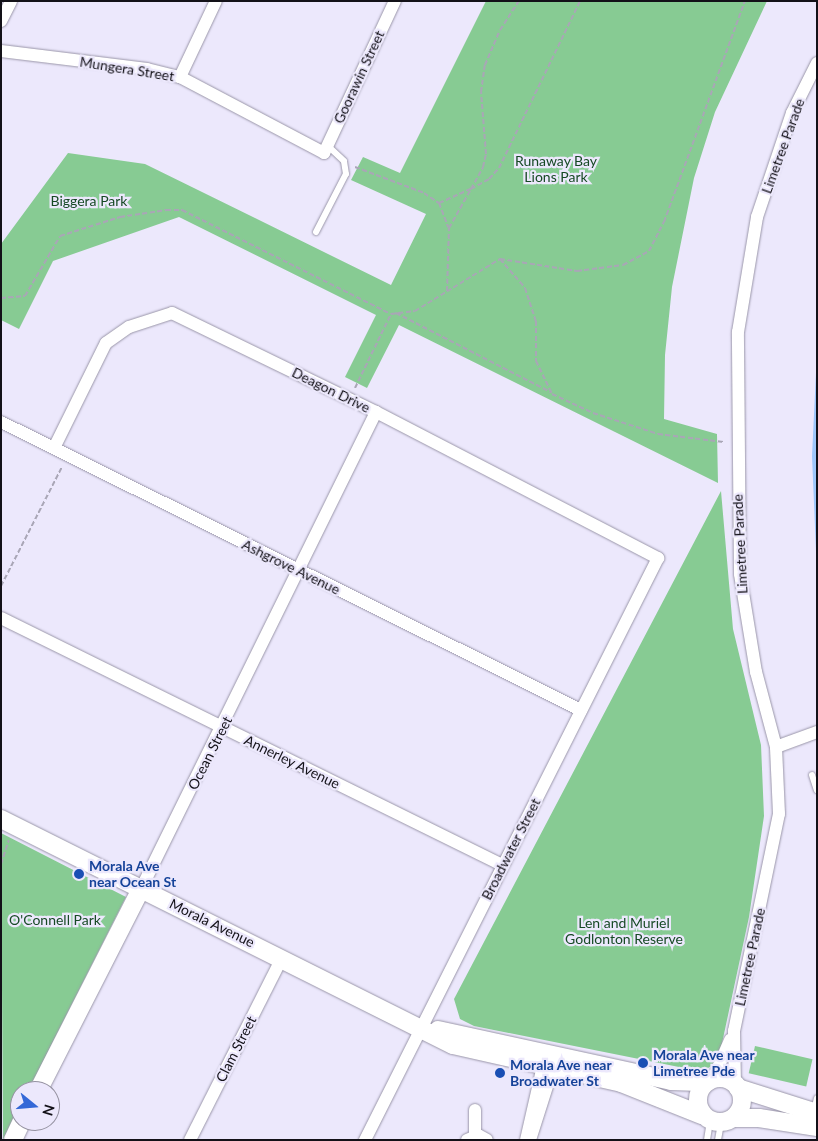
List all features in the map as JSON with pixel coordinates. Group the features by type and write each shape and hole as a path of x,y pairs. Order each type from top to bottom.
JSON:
{"main road":[{"name":"Morala Avenue","path":"1,819 462,1048 671,1081 710,1081"},
{"name":"Ocean Street","path":"43,1081 141,888"},
{"name":"Morala Avenue","path":"549,1061 639,1089 717,1123 816,1112"},
{"path":"725,1079 737,1086 742,1102 717,1123 698,1098 710,1081 725,1079"},
{"name":"Morala Avenue","path":"737,1086 816,1112"}],"street":[{"path":"1,21 11,1"},
{"path":"180,77 216,1"},
{"name":"Goorawin Street","path":"325,149 395,1"},
{"name":"Mungera Street","path":"1,51 147,69 180,77 325,149"},
{"name":"Limetree Parade","path":"710,1081 734,1031 779,814 776,747 756,672 740,574 738,332 757,217 792,113 817,63"},
{"name":"Deagon Drive","path":"54,448 106,343 130,326 172,313 376,412 658,558"},
{"name":"Ocean Street","path":"141,888 222,728 376,412"},
{"name":"Ashgrove Avenue","path":"1,422 581,710"},
{"name":"Broadwater Street","path":"365,1140 658,558"},
{"name":"Annerley Avenue","path":"1,618 502,866"},
{"path":"776,747 817,732"},
{"name":"Clam Street","path":"190,1140 282,958"},
{"name":"Limetree Parade","path":"734,1031 737,1086"},
{"path":"526,1140 549,1061"},
{"path":"530,1140 549,1061"},
{"path":"475,1110 476,1138"}],"lane":[{"path":"316,232 346,174 345,165 325,149"},
{"path":"812,775 817,790"},
{"path":"707,1140 717,1123"}],"path":[{"path":"449,228 471,189 486,154 481,106 484,65 500,30 519,1"},
{"path":"439,202 471,189 489,179 499,168 580,1"},
{"path":"1,298 25,296 60,236 120,217 182,210 391,314 415,311 500,259 577,271 623,265 649,251 664,222 745,1"},
{"path":"345,165 424,193 439,202 449,228 447,292"},
{"path":"500,259 525,288 536,321 536,361 552,394"},
{"path":"396,313 552,394 593,413 658,434 724,442"},
{"path":"350,399 391,314"},
{"path":"1,586 62,467"},
{"path":"1,864 9,840"}],"green space":[{"name":"Runaway Bay Lions Park","path":"486,1 767,1 715,112 694,178 672,287 665,355 664,419 717,434 718,483 399,325 367,388 345,377 376,315 179,217 53,261 19,329 1,320 1,244 68,153 145,164 391,285 426,214 351,180 363,157 400,173"},
{"name":"Len and Muriel Godlonton Reserve","path":"721,491 733,629 761,745 764,816 749,917 721,1048 713,1065 703,1071 474,1026 460,1019 454,999"},
{"name":"O'Connell Park","path":"1,833 126,897 33,1081 10,1081 10,1126 3,1140"},
{"path":"755,1046 812,1059 806,1087 749,1073"}],"water":[{"path":"817,352 817,575 812,456"}],"place":[{"name":"Morala Ave near Ocean St","path":"79,874"},
{"name":"Morala Ave near Limetree Pde","path":"643,1063"},
{"name":"Morala Ave near Broadwater St","path":"500,1073"}],"park label":[{"name":"Biggera Park","path":"89,201"}]}
